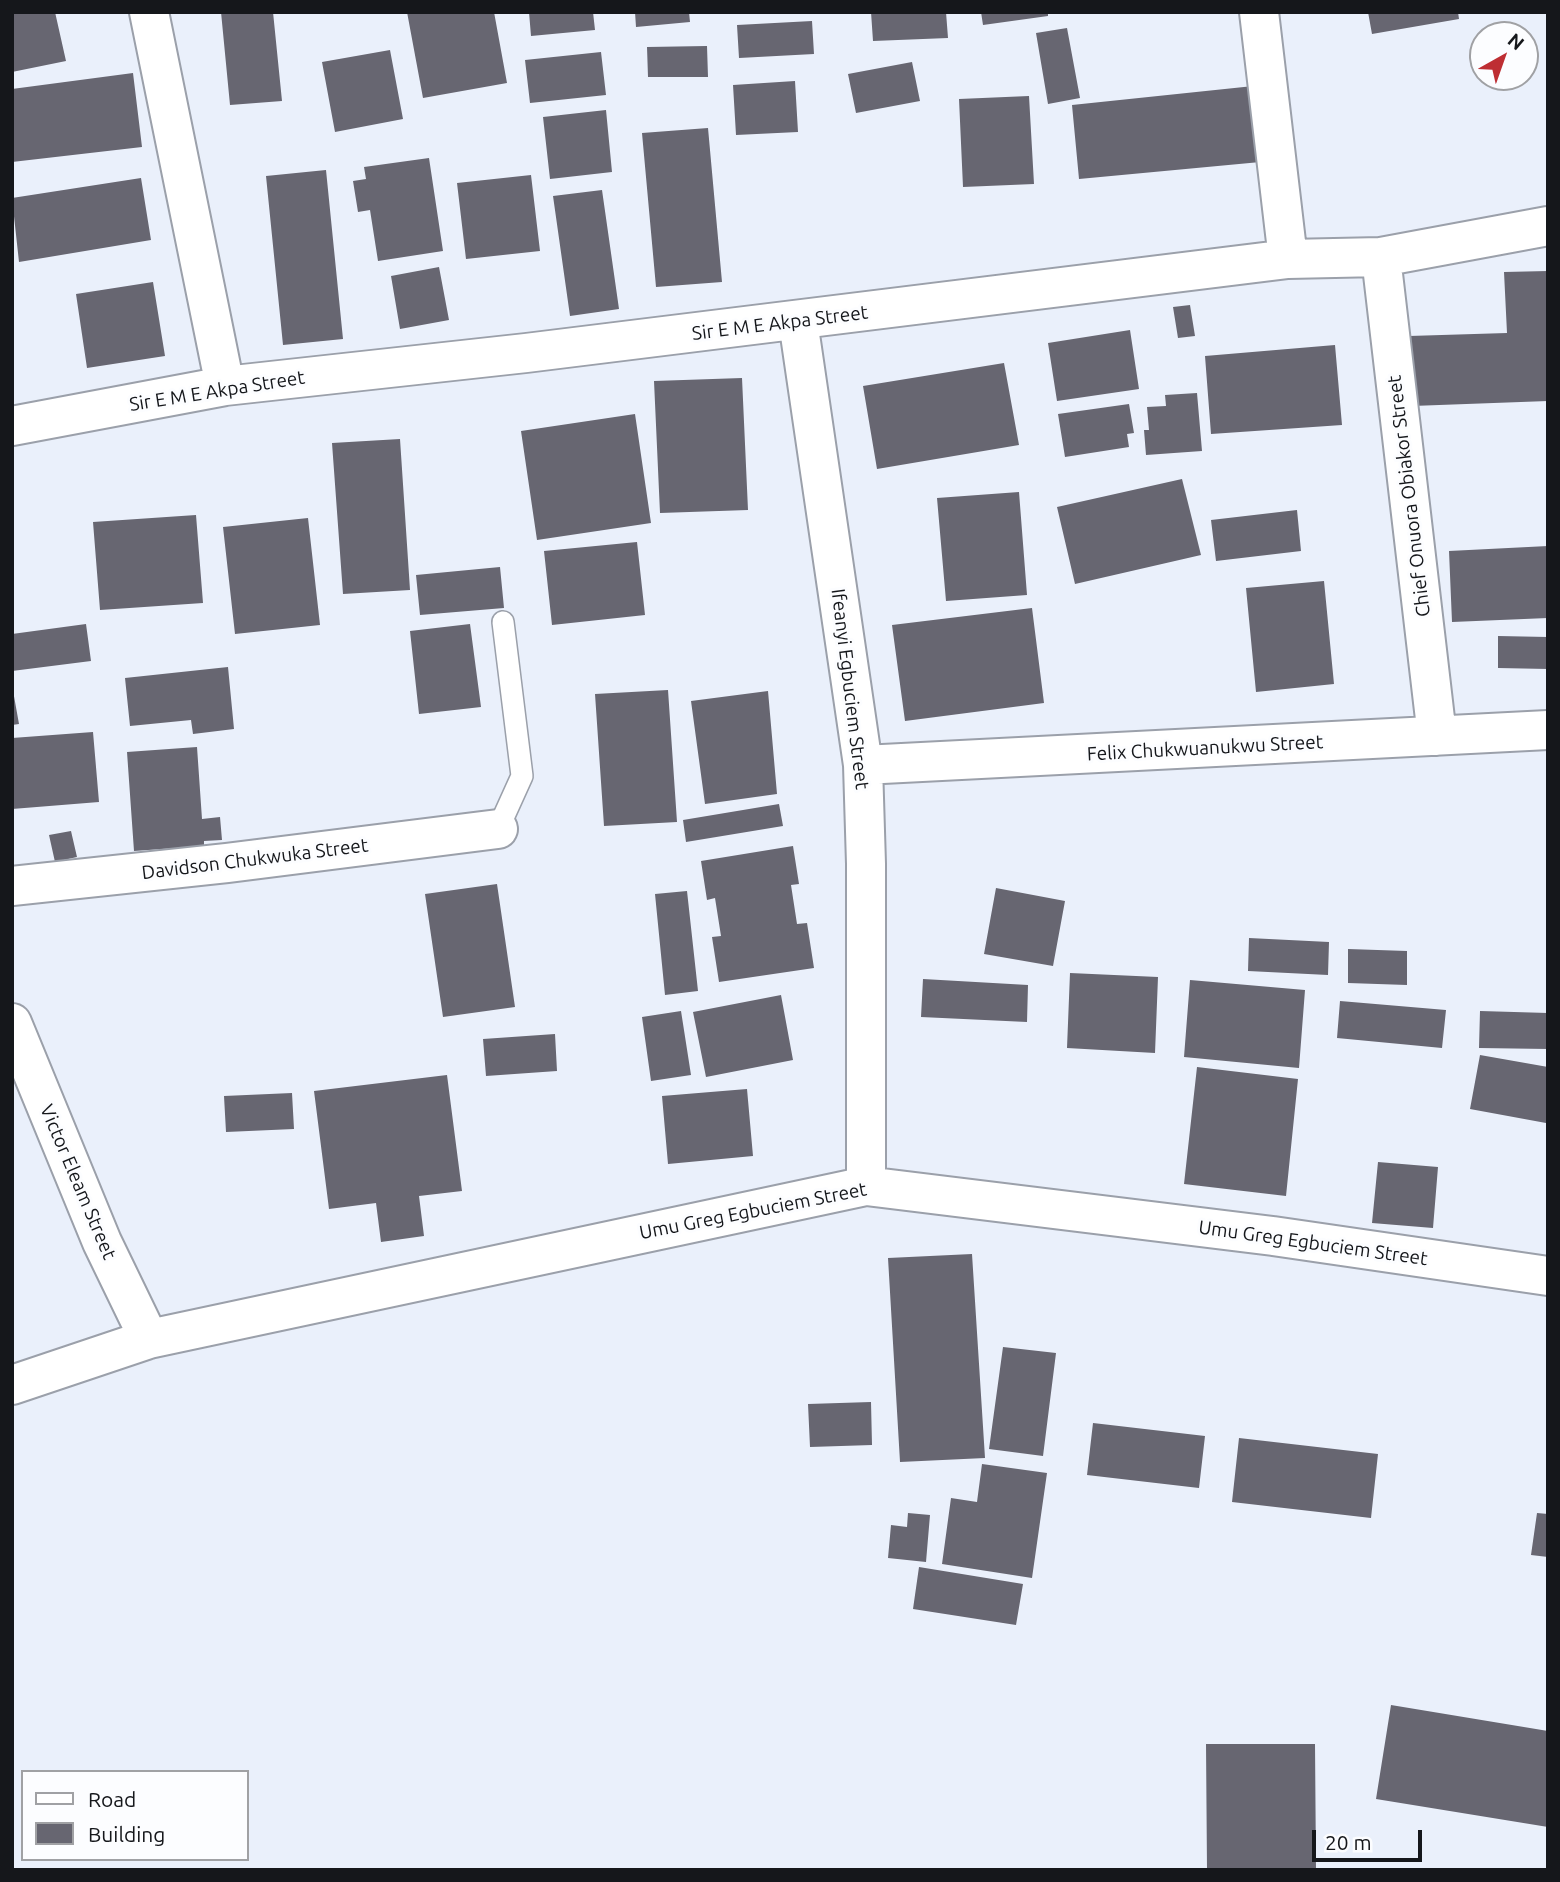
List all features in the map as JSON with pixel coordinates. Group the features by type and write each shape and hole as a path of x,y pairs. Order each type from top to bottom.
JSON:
{"street":[{"path":"149,12 225,386"},
{"path":"1259,12 1287,259"},
{"name":"Sir E M E Akpa Street","path":"12,426 225,386 798,321 1287,259 1381,257 1548,226"},
{"name":"Chief Onuora Obiakor Street","path":"1381,257 1437,736"},
{"name":"Ifeanyi Egbuciem Street","path":"798,321 863,765 866,864 866,1186"},
{"name":"Felix Chukwuanukwu Street","path":"863,765 1548,730"},
{"name":"Davidson Chukwuka Street","path":"12,886 227,863 498,828"},
{"name":"Victor Eleam Street","path":"12,1023 103,1242 149,1339"},
{"name":"Umu Greg Egbuciem Street","path":"12,1385 149,1339 866,1186 1273,1236 1548,1276"}],"lane":[{"path":"498,828 522,776 503,622"}],"building":[{"path":"12,12 55,12 66,61 12,72"},
{"path":"221,12 273,12 282,101 230,105"},
{"path":"407,12 494,12 507,83 423,98"},
{"path":"529,12 593,12 595,30 531,36"},
{"path":"635,12 689,12 690,22 636,27"},
{"path":"871,12 946,12 948,38 873,41"},
{"path":"981,12 1048,12 1048,16 983,25"},
{"path":"1368,12 1458,12 1459,19 1372,34"},
{"path":"812,21 814,54 739,58 737,25"},
{"path":"1067,28 1080,98 1048,104 1036,33"},
{"path":"707,46 708,77 648,77 647,47"},
{"path":"390,50 403,119 335,132 322,62"},
{"path":"601,52 606,95 530,103 525,60"},
{"path":"912,62 920,101 856,113 848,74"},
{"path":"133,73 142,147 12,162 12,89"},
{"path":"795,81 798,132 736,135 733,85"},
{"path":"1263,85 1271,161 1079,179 1072,105"},
{"path":"1029,96 1034,184 963,187 959,99"},
{"path":"606,110 612,172 550,179 543,117"},
{"path":"708,128 722,282 656,287 642,133"},
{"path":"429,158 443,251 378,261 370,210 358,212 353,181 366,179 364,167"},
{"path":"326,170 343,339 283,345 266,176"},
{"path":"531,175 540,251 466,259 457,183"},
{"path":"141,178 151,240 19,262 12,198"},
{"path":"602,190 619,309 570,316 553,196"},
{"path":"439,267 449,320 400,329 391,276"},
{"path":"1548,271 1548,401 1412,406 1409,336 1507,333 1504,272"},
{"path":"153,282 165,356 87,368 76,294"},
{"path":"1190,305 1195,336 1178,338 1173,307"},
{"path":"1130,330 1139,389 1057,401 1048,343"},
{"path":"1335,345 1342,425 1211,434 1205,356"},
{"path":"1004,363 1019,445 877,469 863,386"},
{"path":"742,378 748,510 660,513 654,381"},
{"path":"1197,393 1202,451 1146,455 1144,430 1149,430 1147,407 1166,406 1165,395"},
{"path":"1129,404 1134,433 1127,434 1129,447 1065,457 1058,414"},
{"path":"635,414 651,523 537,540 521,431"},
{"path":"400,439 410,590 343,594 332,443"},
{"path":"1182,479 1201,555 1075,584 1057,507"},
{"path":"1019,492 1027,595 946,601 937,498"},
{"path":"1297,510 1301,551 1216,561 1211,520"},
{"path":"196,515 203,603 100,610 93,522"},
{"path":"308,518 320,625 235,634 223,527"},
{"path":"637,542 645,615 552,625 544,551"},
{"path":"1548,546 1548,618 1452,622 1449,551"},
{"path":"500,567 504,608 420,615 416,575"},
{"path":"1324,581 1334,684 1256,692 1246,588"},
{"path":"1032,608 1044,703 905,721 892,625"},
{"path":"86,624 91,661 12,671 12,634"},
{"path":"470,624 481,707 419,714 410,631"},
{"path":"1498,636 1548,637 1548,669 1498,668"},
{"path":"228,667 234,729 193,734 191,720 130,726 125,678"},
{"path":"12,685 19,724 12,725"},
{"path":"668,690 677,822 604,826 595,694"},
{"path":"768,691 777,794 705,804 691,701"},
{"path":"93,732 99,802 12,809 12,738"},
{"path":"197,747 202,819 220,817 222,840 204,841 204,846 134,851 127,752"},
{"path":"779,804 783,826 686,842 683,820"},
{"path":"71,831 77,857 55,862 49,835"},
{"path":"793,846 799,884 791,885 797,924 807,923 814,968 719,982 712,937 721,936 715,898 707,900 701,861"},
{"path":"497,884 515,1007 443,1017 425,894"},
{"path":"996,888 1065,901 1053,966 984,954"},
{"path":"687,891 698,991 665,995 655,894"},
{"path":"1249,938 1329,942 1328,975 1248,971"},
{"path":"1348,949 1407,951 1407,985 1348,983"},
{"path":"1070,973 1158,977 1155,1053 1067,1048"},
{"path":"923,979 1028,985 1027,1022 921,1017"},
{"path":"1190,980 1305,990 1299,1068 1184,1057"},
{"path":"781,995 793,1060 706,1077 693,1012"},
{"path":"1340,1001 1446,1010 1442,1048 1337,1038"},
{"path":"681,1011 691,1075 651,1081 642,1017"},
{"path":"1480,1011 1548,1013 1548,1049 1479,1048"},
{"path":"555,1034 557,1071 486,1076 483,1039"},
{"path":"1480,1055 1548,1067 1546,1123 1470,1109"},
{"path":"1197,1067 1298,1079 1286,1196 1184,1184"},
{"path":"447,1075 462,1191 419,1196 424,1236 381,1242 376,1203 329,1209 314,1091"},
{"path":"747,1089 753,1156 668,1164 662,1096"},
{"path":"292,1093 294,1129 226,1132 224,1096"},
{"path":"1378,1162 1438,1167 1433,1228 1372,1223"},
{"path":"972,1254 985,1458 900,1462 888,1258"},
{"path":"1003,1347 1056,1353 1043,1456 989,1449"},
{"path":"871,1402 872,1445 810,1447 808,1404"},
{"path":"1093,1423 1205,1436 1199,1488 1087,1475"},
{"path":"1239,1438 1378,1454 1371,1518 1232,1502"},
{"path":"982,1464 1047,1473 1032,1578 942,1564 951,1498 977,1502"},
{"path":"908,1513 930,1515 926,1562 888,1558 891,1525 907,1527"},
{"path":"1537,1513 1548,1514 1548,1557 1531,1555"},
{"path":"919,1567 1023,1584 1016,1625 913,1609"},
{"path":"1391,1705 1548,1731 1548,1827 1376,1799"},
{"path":"1206,1744 1315,1744 1316,1870 1207,1870"}]}
